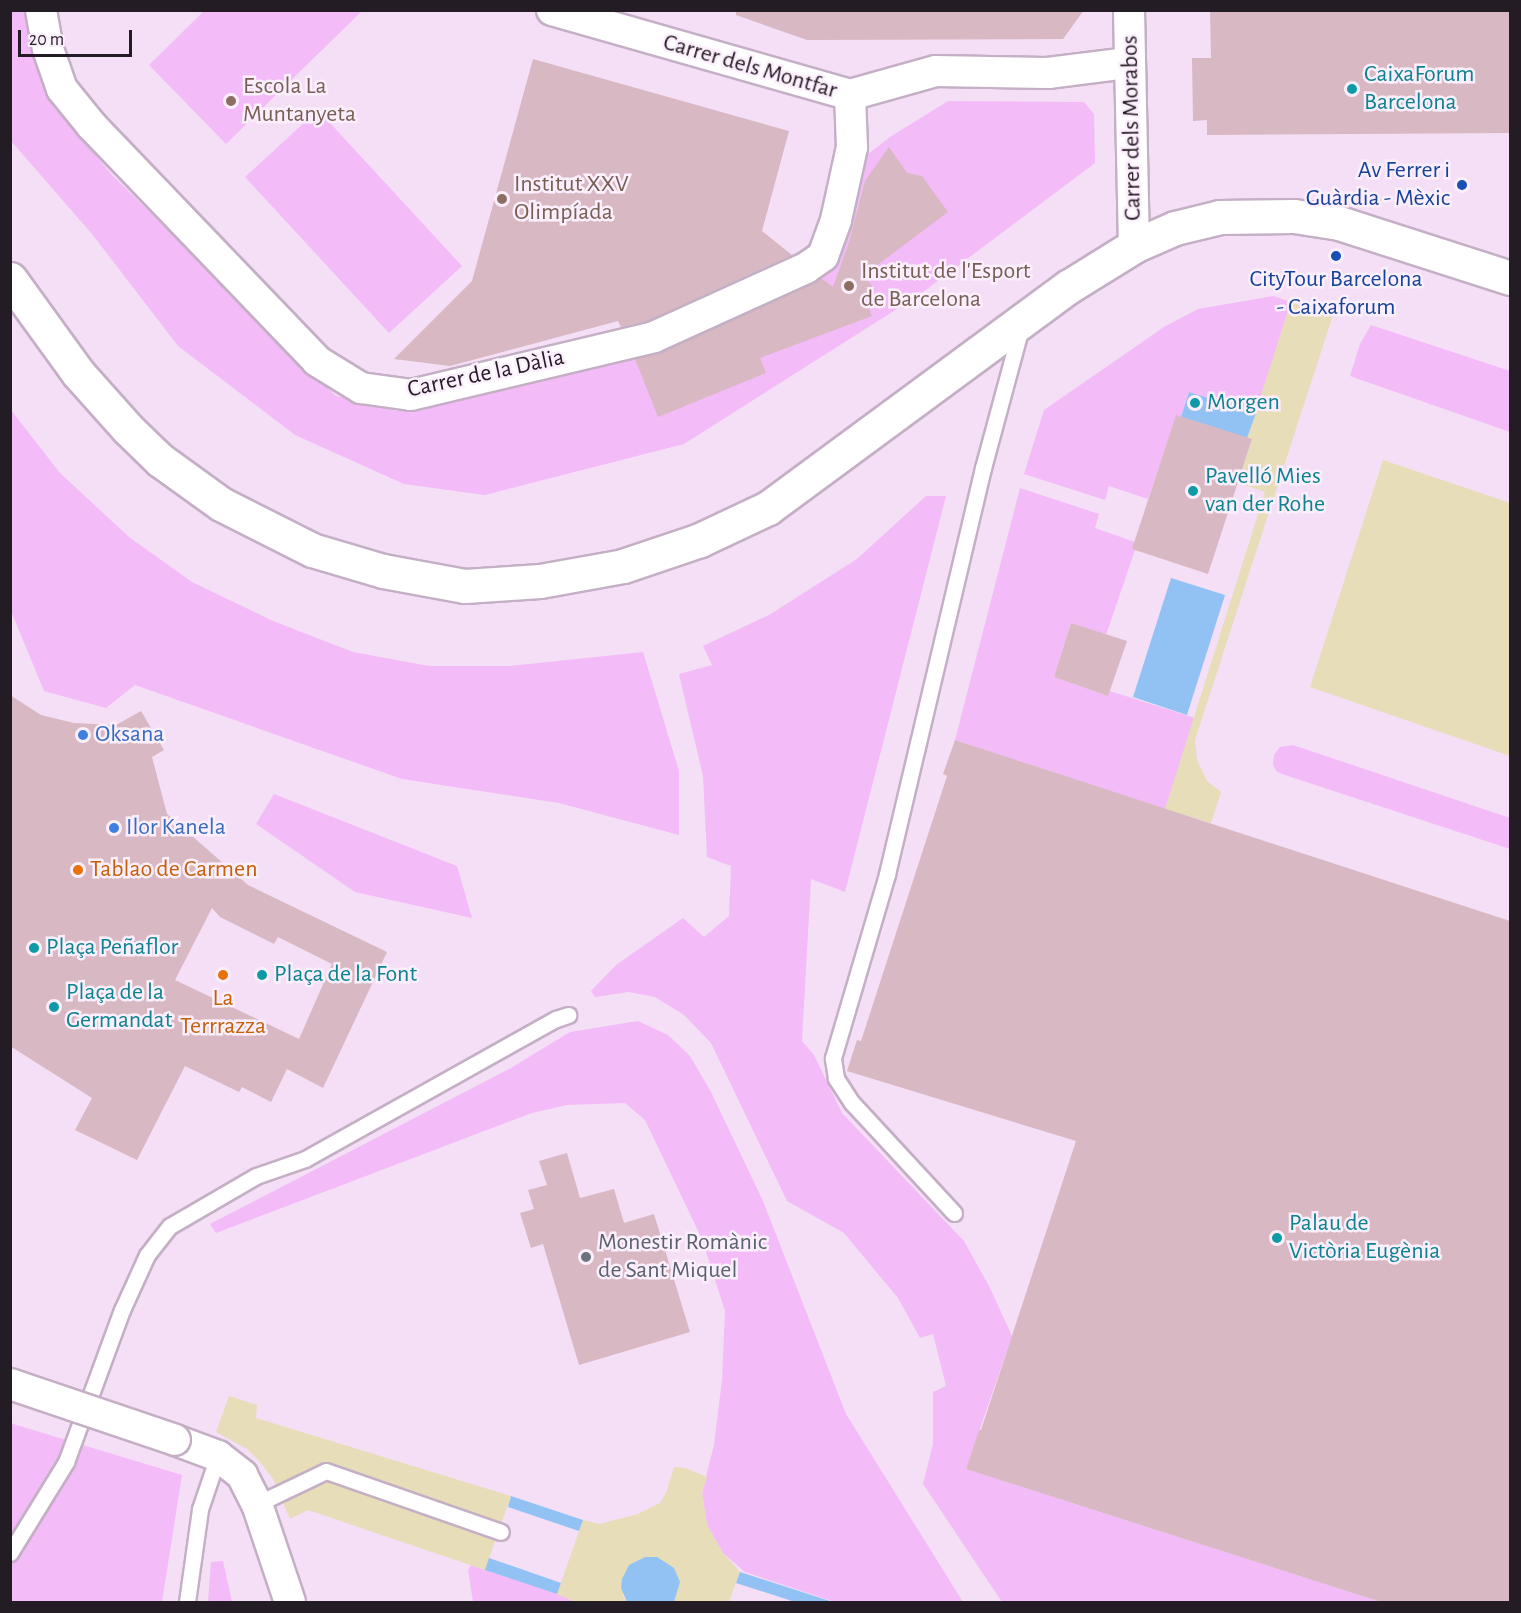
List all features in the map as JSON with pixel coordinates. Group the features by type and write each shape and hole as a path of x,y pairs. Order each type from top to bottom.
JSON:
{"street":[{"name":"Carrer de la Dàlia","path":"41,10 48,49 62,89 92,126 317,361 361,388 411,394 654,337 806,268 823,256 837,220 852,147 850,95"},
{"name":"Carrer dels Montfar","path":"552,10 850,95 936,72 1048,73 1128,63"},
{"name":"Carrer dels Morabos","path":"1129,10 1128,63 1134,246"},
{"path":"10,279 78,373 128,429 160,460 221,504 312,550 383,571 465,585 540,581 623,566 699,540 758,513 891,419 1068,287 1134,246 1175,228 1220,218 1294,216 1339,223 1510,278"},
{"path":"10,1384 218,1456 242,1475 257,1504 290,1602"}],"lane":[{"path":"954,1213 852,1103 836,1078 833,1058 887,874 982,468 1024,319"},
{"path":"10,1553 66,1462 122,1310 147,1255 170,1226 256,1176 305,1159 568,1015"},
{"path":"187,1602 200,1509 218,1456"},
{"path":"257,1504 326,1471 501,1532"}],"shaded area":[{"path":"10,11 28,11 45,94 112,175 336,396 396,411 446,403 607,364 681,340 816,284 834,259 863,158 890,137 948,101 1084,102 1094,114 1095,163 919,295 684,444 485,495 404,484 295,435 178,346 92,234 11,141"},
{"name":"Escola La Muntanyeta","path":"204,11 362,11 226,144 149,65"},
{"path":"318,110 462,266 389,333 245,177"},
{"path":"1273,296 1291,302 1256,413 1189,392 1181,417 1176,416 1148,499 1109,486 1105,500 1024,474 1044,410 1164,327 1198,309"},
{"path":"1371,325 1510,371 1510,432 1350,376 1360,344"},
{"path":"11,410 60,473 129,537 192,582 273,621 353,652 429,666 510,666 643,652 679,771 679,835 559,803 402,779 135,685 106,708 44,691 11,611"},
{"path":"1020,488 1099,514 1095,528 1135,542 1132,549 1135,550 1106,635 1071,623 1054,677 1108,696 1110,691 1195,718 1165,809 955,740"},
{"path":"926,496 946,496 845,892 811,879 802,1041 814,1055 842,1113 964,1241 990,1288 1012,1336 966,1469 1381,1602 1002,1602 923,1484 933,1444 933,1392 946,1386 933,1334 920,1338 898,1298 844,1233 787,1201 711,1043 684,1015 655,997 629,992 595,997 591,991 616,965 683,918 704,937 729,916 731,866 707,857 703,776 679,674 712,665 703,646 769,615 857,559"},
{"path":"1293,745 1510,818 1510,849 1276,771 1273,764 1274,755 1280,747"},
{"path":"274,794 457,866 472,918 355,892 256,824"},
{"path":"638,1021 668,1035 690,1056 711,1092 763,1201 846,1414 963,1602 835,1602 745,1572 723,1553 707,1525 702,1493 714,1445 722,1380 725,1311 702,1239 645,1120 625,1103 567,1105 532,1113 216,1233 210,1224 511,1068 570,1032"},
{"path":"10,1423 182,1475 162,1602 11,1602"},
{"path":"223,1561 232,1602 208,1602 211,1562"},
{"path":"471,1565 575,1602 473,1602 468,1570"}],"sand":[{"path":"1291,302 1333,315 1195,740 1197,760 1207,781 1221,792 1211,823 1165,809 1265,492 1238,483 1252,439 1247,438"},
{"path":"1383,460 1510,503 1510,756 1310,687"},
{"path":"229,1396 257,1405 256,1418 511,1496 485,1570 308,1510 290,1519 273,1479 260,1462 247,1449 216,1432"},
{"path":"674,1467 685,1468 707,1477 702,1493 707,1525 723,1553 740,1572 729,1602 674,1602 680,1582 645,1557 629,1565 623,1596 627,1602 575,1602 557,1594 583,1520 599,1524 638,1514 660,1503 666,1493"}],"water":[{"path":"1189,392 1256,413 1247,438 1181,417"},
{"path":"1171,578 1225,595 1187,715 1133,697"},
{"path":"511,1496 583,1520 579,1531 508,1507"},
{"path":"645,1557 657,1557 674,1568 680,1582 674,1602 627,1602 621,1588 622,1579 629,1565"},
{"path":"489,1558 561,1583 557,1594 485,1570"},
{"path":"740,1572 833,1602 795,1602 736,1583"}],"building":[{"path":"736,10 1084,10 1063,39 807,40 736,15"},
{"name":"CaixaForum Barcelona","path":"1210,10 1510,10 1510,133 1207,135 1207,120 1193,121 1192,58 1211,58"},
{"path":"533,59 789,131 762,231 792,255 648,321 621,327 618,321 450,366 394,359 472,281"},
{"name":"Institut de l'Esport de Barcelona","path":"889,147 907,173 922,176 948,212 864,275 875,290 864,297 872,316 760,358 766,373 658,417 635,359 661,353 821,278 833,287 849,242 865,181"},
{"name":"Pavelló Mies van der Rohe","path":"1176,415 1252,439 1208,574 1132,549"},
{"path":"1071,623 1127,641 1108,696 1054,677"},
{"path":"10,695 41,715 74,723 116,725 141,711 164,750 152,757 167,814 248,885 387,952 323,1088 287,1069 271,1102 242,1087 239,1092 185,1066 137,1160 75,1130 92,1098 10,1046","holes":["212,908 220,917 274,944 278,937 332,964 299,1039 175,980"]},
{"name":"Palau de Victòria Eugènia","path":"955,740 1510,921 1510,1602 1381,1602 966,1469 979,1430 981,1430 1076,1141 847,1071 857,1040 861,1041 947,776 943,774"},
{"name":"Monestir Romànic de Sant Miquel","path":"567,1153 580,1198 614,1189 624,1223 654,1214 690,1332 579,1365 543,1244 531,1248 520,1213 534,1209 528,1190 547,1185 539,1161"}],"place":[{"name":"CaixaForum Barcelona","path":"1352,89"},
{"name":"Escola La Muntanyeta","path":"231,101"},
{"name":"Av Ferrer i Guàrdia - Mèxic","path":"1462,185"},
{"name":"Institut XXV Olimpíada","path":"502,199"},
{"name":"CityTour Barcelona - Caixaforum","path":"1336,256"},
{"name":"Institut de l'Esport de Barcelona","path":"849,286"},
{"name":"Morgen","path":"1195,403"},
{"name":"Pavelló Mies van der Rohe","path":"1193,491"},
{"name":"Oksana","path":"83,735"},
{"name":"Ilor Kanela","path":"114,828"},
{"name":"Tablao de Carmen","path":"78,870"},
{"name":"Plaça Peñaflor","path":"34,948"},
{"name":"La Terrrazza","path":"223,975"},
{"name":"Plaça de la Font","path":"262,975"},
{"name":"Plaça de la Germandat","path":"54,1007"},
{"name":"Palau de Victòria Eugènia","path":"1277,1238"},
{"name":"Monestir Romànic de Sant Miquel","path":"586,1257"}]}
